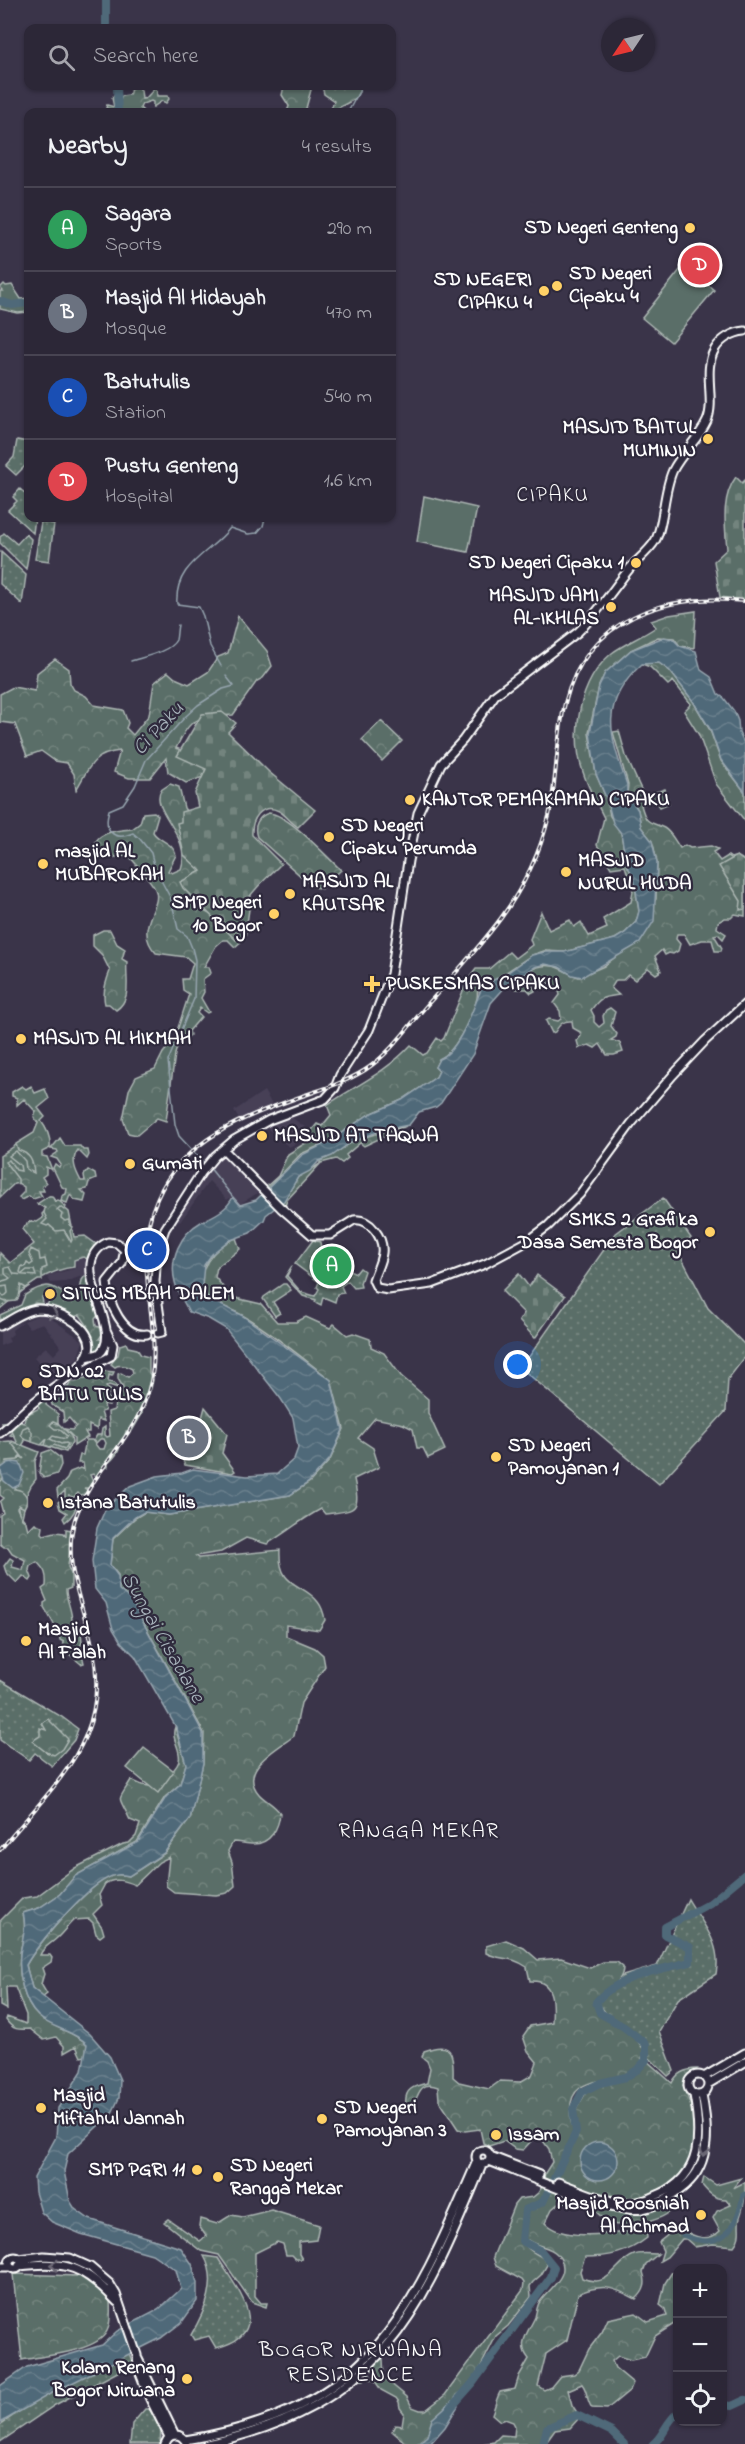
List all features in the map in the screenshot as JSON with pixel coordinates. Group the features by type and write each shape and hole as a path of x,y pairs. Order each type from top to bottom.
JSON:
{"street":[{"path":"158,1333 162,1332 162,1322 155,1282 160,1240 201,1173 223,1149 269,1120 323,1100 335,1088 340,1075 369,1030 392,975 408,861 418,813 435,774 473,727 495,695 578,632 590,620 630,567 656,540 666,489 672,472 708,420 710,373 714,351 726,338 743,331"},
{"path":"223,1149 280,1208 310,1234 319,1237 330,1235 358,1219 368,1223 378,1235 382,1247 381,1258 373,1280 375,1286 380,1289 432,1284 485,1264 537,1235 567,1209 673,1075 701,1044 745,1004"},
{"path":"69,1376 111,1356 113,1345 105,1329 90,1277 93,1257 100,1247 112,1241 124,1248 125,1256 107,1282 107,1291 121,1321 128,1330 140,1336 147,1335"},
{"path":"0,1326 32,1310 52,1312 78,1325 86,1332 90,1346 86,1357 69,1376 38,1399 0,1433"},
{"path":"86,1357 103,1352 106,1340 105,1329"},
{"path":"706,2080 745,2053"},
{"path":"706,2080 745,2062"},
{"path":"207,2444 255,2431 298,2411 343,2379 386,2337 415,2295 447,2241 485,2160 558,2185 603,2204 627,2210 641,2210 666,2200 695,2177 706,2145 708,2129 698,2095 687,2088 690,2078 699,2075 706,2080 707,2090 698,2095"},
{"path":"0,2267 10,2264 14,2257 19,2263 44,2256 61,2256 80,2262 105,2279 116,2294 117,2302 170,2439 186,2442 298,2411"},
{"path":"0,2259 10,2264"}],"shaded area":[{"path":"264,1091 274,1108 240,1121 234,1111"},
{"path":"287,1114 309,1130 299,1142 289,1147 266,1127 276,1122 278,1124"},
{"path":"223,1152 259,1192 240,1204 233,1196 227,1200 209,1181 180,1222 175,1217 202,1174"},
{"path":"82,1258 87,1260 85,1275 65,1282 51,1283 47,1276 76,1268 75,1260"},
{"path":"41,1314 83,1341 78,1357 55,1381 34,1357 46,1347 54,1355 61,1347 43,1323 29,1328 24,1321"},
{"path":"24,1321 12,1330 13,1334 8,1338 10,1342 0,1346 0,1331"}],"green space":[{"path":"131,90 141,90 142,99 156,90 157,96 168,96 169,99 166,103 162,101 153,107 151,101 142,104 140,108 106,108 107,105 114,107 112,98 114,95 120,101 122,96 129,95"},
{"path":"283,90 311,90 306,108 288,108 282,95"},
{"path":"323,90 360,90 355,99 338,108 331,108 334,101 324,94"},
{"path":"684,265 714,290 671,342 642,318"},
{"path":"4,284 12,285 21,299 24,299 24,312 0,309 0,291 3,291 0,288"},
{"path":"17,440 24,441 24,467 16,475 6,466 14,457"},
{"path":"736,477 742,483 745,480 745,600 720,597 714,561 727,549 726,502"},
{"path":"20,489 24,492 24,522 34,522 33,533 8,510 17,501 13,497"},
{"path":"424,496 477,508 468,552 417,542"},
{"path":"41,522 54,524 49,561 35,559"},
{"path":"4,533 17,544 26,534 31,539 26,569 0,543 0,537"},
{"path":"1,552 26,575 22,604 0,584"},
{"path":"696,611 694,648 680,646 674,638 658,637 631,650 605,673 599,686 589,733 596,774 607,800 610,816 621,833 626,863 634,878 639,912 636,922 615,939 564,952 544,951 532,955 478,991 474,1008 459,1039 446,1055 439,1059 435,1067 439,1071 436,1077 402,1100 368,1115 328,1142 301,1154 267,1189 266,1187 278,1176 288,1154 312,1139 311,1131 317,1124 322,1126 331,1115 327,1105 381,1071 411,1045 423,1055 427,1053 437,1038 441,1041 444,1038 467,981 476,969 489,969 509,952 515,958 532,945 530,939 541,912 549,930 570,920 574,927 581,922 589,936 607,928 603,919 631,902 633,891 625,866 611,868 597,845 604,818 587,784 579,757 577,741 580,708 592,678 612,653 656,627 651,621 669,615"},
{"path":"238,616 267,651 272,666 263,678 257,681 233,715 200,719 184,732 176,748 204,759 206,776 186,783 168,772 166,758 150,778 129,778 114,772 120,751 103,755 92,763 76,790 74,774 67,763 55,761 41,751 27,756 15,724 0,722 0,694 13,687 35,691 37,673 55,659 69,669 70,683 74,690 86,696 94,705 123,710 128,723 126,728 133,735 149,715 154,683 168,672 189,684 208,672 218,657 228,653"},
{"path":"659,663 670,671 693,701 710,730 721,761 745,792 745,821 716,784 699,735 684,711 691,704 673,681 668,685 650,667 642,664"},
{"path":"222,712 236,723 228,732 269,772 315,810 298,827 282,813 273,809 262,811 255,818 252,835 281,864 256,889 243,907 236,940 183,888 180,882 201,871 184,855 177,823 181,822 181,812 198,807 195,793 206,769 177,756 202,714"},
{"path":"381,721 402,741 382,761 362,740"},
{"path":"619,731 626,756 644,796 665,789 669,803 660,807 655,799 641,805 647,819 671,834 680,848 685,845 690,848 711,846 718,849 713,852 720,861 728,856 731,858 737,856 745,861 745,916 735,914 731,918 718,922 717,928 726,934 723,939 718,934 714,935 722,948 721,951 715,951 712,940 690,944 684,934 677,934 676,939 680,944 678,951 665,955 662,950 655,956 661,971 656,974 648,968 635,980 628,975 623,980 616,980 611,988 619,995 603,998 591,1010 594,1022 599,1027 604,1023 603,1016 606,1010 610,1008 615,1012 611,1026 617,1034 611,1040 620,1043 623,1052 607,1055 600,1044 595,1048 589,1045 579,1048 577,1041 581,1036 580,1032 573,1028 572,1021 564,1022 552,1033 546,1021 561,1019 560,1011 554,1003 560,995 559,991 550,987 547,980 542,985 539,982 532,985 535,991 531,993 527,989 516,989 512,982 541,966 554,966 579,977 604,966 620,953 656,899 657,863 654,848 652,841 641,827 638,810 627,793 628,785 613,732"},
{"path":"170,784 179,787 184,808 205,838 198,900 204,911 215,917 251,895 245,938 235,947 228,940 223,940 216,946 204,967 209,967 211,973 203,979 204,992 201,998 209,1012 200,1008 197,1013 201,1017 189,1031 190,1035 186,1039 177,1031 189,994 183,990 182,979 188,979 193,963 186,957 156,953 149,944 148,926 157,896 151,882 131,858 121,856 103,858 94,853 94,846 101,836 113,831 132,829 140,823 143,813 154,812 158,815 153,832 172,847 176,855 168,871 172,873 181,869 183,857 181,846 159,798 161,790"},
{"path":"269,813 286,820 341,870 321,889 312,886 257,837 257,822"},
{"path":"737,856 745,862 745,909 740,910 741,901 719,866"},
{"path":"103,930 110,930 117,944 125,949 122,959 127,962 127,988 125,1000 116,1010 109,1004 105,1004 104,991 110,971 102,955 93,946 93,935"},
{"path":"174,1040 178,1044 166,1121 157,1118 137,1135 128,1133 123,1119 129,1090 136,1077 155,1069 163,1053"},
{"path":"22,1086 26,1089 31,1086 35,1093 45,1089 49,1099 38,1108 45,1117 41,1121 50,1141 50,1148 42,1152 42,1156 47,1157 52,1170 46,1167 46,1174 42,1177 46,1183 42,1186 44,1191 39,1191 42,1196 33,1199 29,1196 21,1200 19,1197 24,1192 24,1187 18,1183 18,1179 5,1162 9,1160 16,1170 21,1171 20,1165 9,1156 16,1151 25,1161 26,1169 34,1173 30,1158 18,1150 16,1144 34,1133 38,1123 34,1117 36,1112 24,1099 17,1105 17,1098 12,1096 12,1092"},
{"path":"406,1126 364,1146 360,1143 346,1155 348,1158 342,1163 336,1159 321,1163 287,1200 285,1206 282,1203 298,1177 320,1164 320,1161 370,1135"},
{"path":"60,1138 65,1146 80,1146 83,1150 88,1150 87,1159 78,1150 74,1158 81,1181 85,1181 84,1175 88,1170 95,1174 96,1179 89,1182 87,1189 81,1190 86,1195 84,1202 75,1200 70,1195 67,1203 61,1201 67,1189 62,1187 53,1168 55,1164 59,1167 61,1165 57,1159 51,1157 58,1152 51,1149"},
{"path":"19,1143 32,1143 37,1175 29,1182 14,1184 0,1197 0,1156"},
{"path":"49,1196 66,1207 64,1210 60,1207 57,1210 62,1214 61,1218 65,1221 70,1220 70,1225 73,1227 70,1231 71,1242 64,1230 56,1231 49,1225 42,1224 47,1219 44,1213 45,1208 37,1204"},
{"path":"50,1196 69,1212 74,1237 85,1236 96,1244 88,1259 83,1257 74,1260 74,1267 53,1272 44,1277 0,1309 0,1253 10,1263 34,1244 22,1229 30,1221 37,1222 43,1218 42,1214 46,1210 40,1204"},
{"path":"663,1198 691,1238 677,1249 708,1308 745,1345 745,1357 728,1379 726,1411 659,1484 521,1368 615,1234"},
{"path":"236,1238 240,1249 217,1267 215,1277 231,1297 261,1304 277,1322 296,1322 306,1317 330,1328 334,1324 347,1335 353,1333 370,1339 371,1347 384,1353 401,1376 428,1399 428,1413 445,1450 428,1458 423,1448 417,1448 413,1429 403,1424 375,1418 358,1438 373,1448 379,1467 354,1479 357,1498 354,1507 350,1510 325,1514 321,1509 267,1544 246,1538 221,1552 196,1556 199,1558 280,1550 280,1563 287,1578 312,1596 323,1613 325,1620 319,1630 286,1625 286,1636 315,1648 323,1655 325,1666 301,1703 294,1736 262,1760 253,1776 254,1785 259,1794 280,1813 278,1824 273,1834 265,1841 253,1844 233,1842 228,1851 235,1886 227,1893 216,1895 174,1892 166,1886 169,1857 159,1862 135,1885 116,1880 105,1884 99,1895 102,1905 93,1914 104,1934 100,1937 96,1934 93,1923 89,1919 74,1920 46,1947 40,1955 50,1955 52,1958 51,1962 42,1968 44,1974 41,1984 47,1994 43,1997 32,1988 26,1965 41,1943 86,1894 106,1878 129,1876 165,1853 190,1819 203,1763 204,1733 131,1600 119,1590 118,1575 110,1565 113,1539 135,1518 145,1512 169,1515 290,1495 310,1482 330,1460 344,1429 331,1380 265,1330 206,1295 202,1286 202,1278 208,1261 220,1247"},
{"path":"313,1240 320,1242 321,1248 349,1270 356,1273 360,1268 364,1271 361,1287 354,1288 348,1281 341,1286 344,1293 337,1294 335,1302 323,1297 321,1305 315,1302 316,1300 303,1296 285,1277 292,1266 287,1276 301,1292 315,1296 319,1289 317,1287 319,1282 295,1264"},
{"path":"31,1249 39,1253 40,1260 45,1259 47,1267 42,1269 42,1280 26,1288 21,1285 16,1301 1,1300 0,1292 4,1297 8,1293 7,1286 0,1287 1,1282 10,1278 5,1274 5,1268 10,1267 14,1274 36,1276 34,1270 27,1270 22,1274 20,1272 22,1266 33,1263 29,1254"},
{"path":"519,1274 529,1287 537,1275 565,1296 535,1338 519,1321 524,1313 502,1291"},
{"path":"85,1276 90,1281 100,1313 95,1319 96,1326 103,1328 99,1339 105,1340 95,1354 85,1344 85,1332 78,1332 75,1326 70,1324 71,1320 87,1325 80,1315 68,1319 56,1317 47,1305 56,1295 54,1293 42,1297 43,1304 35,1303 25,1309 24,1317 21,1314 0,1321 0,1315 21,1305 25,1295 44,1286 50,1286 70,1296 79,1296"},
{"path":"283,1284 291,1290 273,1302 280,1313 275,1316 263,1299"},
{"path":"126,1343 128,1347 137,1349 141,1355 149,1357 149,1373 153,1380 151,1389 142,1403 142,1414 132,1431 126,1431 123,1443 108,1463 108,1467 103,1468 97,1478 93,1474 90,1475 94,1484 90,1488 84,1488 88,1490 86,1494 78,1493 74,1497 69,1496 71,1500 77,1498 77,1505 65,1522 63,1518 67,1513 60,1509 58,1502 65,1497 65,1491 58,1497 57,1490 70,1472 80,1468 84,1470 83,1463 78,1463 80,1455 83,1455 86,1440 92,1440 99,1449 104,1449 106,1443 104,1439 96,1443 94,1440 97,1435 101,1435 105,1427 105,1435 110,1436 108,1412 114,1410 116,1397 122,1394 123,1387 118,1374 121,1373 128,1377 133,1373 128,1367 115,1367 111,1364 113,1358 118,1355 120,1345"},
{"path":"103,1371 114,1372 112,1376 109,1375 108,1382 114,1383 118,1388 109,1385 106,1387 114,1393 112,1396 109,1393 106,1395 110,1400 109,1405 104,1404 105,1411 101,1412 104,1421 98,1419 97,1429 89,1425 89,1432 85,1432 88,1437 74,1446 74,1438 65,1429 72,1430 76,1426 69,1418 64,1422 63,1412 52,1405 51,1400 60,1393 61,1388 68,1387 71,1382"},
{"path":"45,1389 48,1392 46,1405 58,1414 58,1424 53,1422 50,1425 67,1436 65,1439 53,1436 50,1439 61,1444 68,1444 65,1449 45,1445 47,1439 41,1445 32,1442 32,1432 28,1426 23,1428 21,1434 25,1441 22,1446 18,1444 12,1431 0,1436 0,1431 3,1430 2,1422 13,1420 24,1423 28,1414 39,1408 36,1403"},
{"path":"42,1407 71,1436 72,1442 66,1452 10,1435"},
{"path":"205,1407 227,1434 222,1453 235,1471 232,1473 185,1465 177,1449 194,1440 190,1427 202,1418"},
{"path":"10,1441 24,1459 20,1456 18,1460 7,1461 5,1467 1,1468 0,1442"},
{"path":"12,1441 39,1452 35,1461 36,1479 28,1492 22,1517 26,1522 21,1525 18,1508 0,1484 0,1463 19,1459 20,1456 12,1449"},
{"path":"50,1450 60,1458 61,1465 57,1474 44,1478 39,1473 42,1453"},
{"path":"5,1477 16,1484 15,1489 26,1495 27,1501 24,1508 19,1505 17,1508 28,1530 35,1523 43,1527 44,1535 55,1532 64,1533 66,1537 66,1529 72,1530 68,1567 71,1574 71,1588 66,1590 66,1594 72,1624 81,1632 80,1647 84,1663 81,1664 63,1649 64,1642 60,1640 59,1633 44,1607 47,1601 42,1589 46,1586 46,1578 40,1565 37,1562 30,1566 32,1578 30,1581 23,1576 17,1583 6,1572 4,1566 10,1558 13,1560 12,1567 23,1570 25,1560 0,1544 0,1515 3,1513 0,1502 4,1498 0,1495 0,1482"},
{"path":"0,1680 78,1729 74,1740 52,1766 35,1753 29,1760 0,1740"},
{"path":"48,1719 68,1739 62,1749 54,1755 32,1741 40,1736 40,1728 46,1730 42,1723"},
{"path":"175,1727 186,1764 180,1784 165,1797 137,1842 75,1876 60,1894 39,1908 23,1913 24,1929 20,1970 25,1996 38,2016 87,2044 86,2056 81,2057 76,2046 64,2053 64,2046 56,2037 44,2040 30,2029 16,2029 6,2020 7,2017 26,2024 26,2015 15,1987 6,1987 7,2010 0,2006 0,1921 23,1898 37,1896 75,1868 129,1843 136,1836 140,1824 130,1820 120,1799 131,1780 142,1785 156,1787 175,1768 179,1761 179,1752 174,1736"},
{"path":"144,1748 174,1771 158,1793 127,1768"},
{"path":"688,1899 714,1944 716,1974 678,1999 659,2031 674,2071 668,2076 612,2021 595,1999 606,1981 657,1966"},
{"path":"506,1940 524,1948 538,1960 561,1958 590,1968 603,1962 617,1962 623,1967 622,1974 619,1980 600,1997 596,2010 630,2030 644,2050 641,2063 646,2060 672,2083 682,2072 697,2069 686,2078 683,2086 692,2110 695,2130 680,2196 673,2209 666,2215 647,2222 618,2225 610,2224 588,2205 566,2202 552,2209 545,2223 565,2233 593,2235 646,2230 647,2238 625,2251 585,2257 580,2271 582,2278 599,2281 634,2255 658,2254 646,2264 643,2272 644,2287 636,2299 608,2288 594,2288 578,2294 567,2340 546,2354 538,2386 544,2390 551,2387 560,2376 574,2374 579,2370 608,2319 636,2313 648,2322 667,2316 665,2309 660,2305 665,2283 672,2272 673,2325 655,2336 645,2357 631,2360 618,2356 612,2361 615,2368 633,2383 630,2390 607,2409 592,2408 582,2384 568,2390 572,2405 580,2417 570,2428 555,2430 545,2444 481,2444 494,2442 501,2435 514,2436 513,2422 505,2419 500,2421 492,2414 497,2397 500,2392 515,2389 519,2376 529,2359 525,2353 524,2343 538,2305 562,2275 562,2261 557,2254 551,2249 528,2240 525,2244 527,2248 543,2258 547,2265 530,2286 531,2297 508,2326 496,2336 472,2384 457,2395 436,2427 421,2444 407,2444 392,2431 395,2425 402,2426 404,2413 399,2402 381,2390 375,2381 367,2378 361,2380 368,2373 374,2379 380,2378 372,2369 380,2358 383,2359 384,2378 407,2397 412,2407 426,2410 445,2395 523,2290 522,2280 496,2266 493,2257 514,2205 519,2199 533,2197 538,2193 545,2173 552,2162 549,2149 541,2138 533,2139 523,2150 515,2149 504,2141 489,2146 483,2143 480,2129 465,2131 458,2129 439,2100 438,2087 433,2085 422,2088 414,2104 406,2104 408,2092 411,2089 427,2083 430,2068 422,2057 424,2051 433,2048 446,2048 449,2051 453,2061 453,2077 459,2082 489,2089 500,2081 520,2082 532,2075 537,2062 528,2051 523,2036 530,2026 552,2022 551,1994 544,1984 530,1981 527,1967 516,1961 486,1953 486,1946","holes":["620,2078 588,2089 574,2113 572,2126 571,2102 580,2088 597,2081"]},
{"path":"704,2177 716,2185 741,2178 733,2188 745,2182 737,2242 734,2246 713,2244 695,2247 686,2239 682,2239 667,2257 660,2261 663,2251 659,2242 674,2230 681,2229 701,2238 711,2237 720,2231 713,2218 717,2211 731,2205 726,2199 715,2197 707,2191 702,2185"},
{"path":"271,2210 319,2225 316,2240 299,2242 299,2254 302,2259 286,2255 283,2244 277,2242 255,2253 255,2296 261,2303 267,2303 266,2307 252,2302 219,2255 201,2251 164,2222 168,2219 200,2241 206,2236 199,2226 200,2219 217,2224 231,2215 243,2217"},
{"path":"204,2256 218,2258 235,2284 247,2310 248,2322 244,2332 234,2341 216,2348 209,2336 194,2340 191,2335 205,2306 210,2286 208,2266"},
{"path":"13,2274 79,2276 110,2298 110,2319 107,2331 92,2344 81,2348 22,2360"},
{"path":"129,2353 133,2364 55,2405 0,2442 0,2425 30,2404"},
{"path":"145,2409 149,2409 161,2429 160,2444 130,2444 132,2424"}],"water":[{"path":"664,637 673,639 680,646 696,651 701,670 711,677 718,694 734,711 739,733 745,745 745,792 721,760 710,729 693,701 670,671 659,663 642,664 619,693 613,707 612,721 616,751 627,785 627,793 638,810 641,827 652,841 657,863 654,921 640,943 582,977 572,975 559,967 545,964 535,967 507,985 491,1003 473,1054 441,1103 436,1107 419,1112 409,1125 382,1130 350,1143 332,1156 319,1161 310,1171 298,1177 284,1201 266,1215 264,1220 250,1233 228,1241 212,1254 204,1265 202,1286 207,1298 243,1316 331,1380 343,1430 330,1459 309,1482 290,1495 169,1515 144,1512 135,1517 113,1538 110,1565 118,1576 119,1590 131,1600 203,1733 203,1763 190,1819 164,1853 129,1876 114,1875 96,1885 62,1918 26,1965 32,1988 90,2034 110,2057 120,2080 119,2098 112,2113 68,2154 64,2171 70,2201 75,2209 89,2219 181,2248 192,2264 197,2283 197,2301 182,2322 161,2338 50,2394 0,2423 0,2386 27,2367 102,2345 117,2331 158,2310 181,2289 176,2270 152,2254 81,2234 52,2222 41,2212 35,2192 34,2178 56,2137 58,2108 82,2071 87,2044 50,2024 33,2010 25,1996 20,1962 24,1928 23,1913 39,1908 60,1894 75,1876 138,1842 166,1797 180,1784 186,1764 176,1727 135,1656 121,1642 113,1629 106,1603 95,1589 92,1561 97,1528 106,1508 130,1486 157,1476 182,1473 193,1469 247,1476 277,1474 294,1459 298,1448 293,1418 281,1399 226,1329 209,1319 189,1312 175,1282 175,1256 187,1233 223,1209 233,1197 240,1205 256,1200 302,1155 328,1142 368,1115 402,1100 436,1077 439,1071 435,1067 439,1059 447,1054 460,1037 483,985 504,975 532,955 544,952 564,952 615,939 636,922 639,911 634,878 626,863 621,833 613,823 607,800 596,774 590,733 599,686 605,673 631,650"},
{"path":"13,1462 20,1463 24,1473 19,1485 13,1488 4,1481 0,1469"},
{"path":"599,2142 612,2148 618,2161 612,2174 599,2180 586,2174 580,2161 586,2148"},
{"path":"452,2401 458,2406 445,2427 430,2444 417,2444 427,2436 432,2419"}],"waterway":[{"path":"106,0 106,24"},
{"path":"117,90 118,108"},
{"name":"Ci Paku","path":"350,108 360,90"},
{"path":"0,301 12,305 24,304"},
{"name":"Ci Paku","path":"221,666 210,646 199,607 177,604 181,579 195,560 230,528 248,534 257,533 264,522"},
{"path":"131,661 168,648 176,640 178,625"},
{"name":"Ci Paku","path":"205,1164 179,1136 175,1124 168,1061 194,999 195,960 192,948 187,936 178,929 171,899 155,869 151,853 133,833 120,836 111,832 107,817 109,810 123,804 135,786 146,760 186,716 198,705 223,689 234,686 226,676"},
{"name":"Ci Paku","path":"209,1167 232,1196"},
{"path":"448,2411 472,2384 551,2277 554,2267 541,2251 522,2241 525,2210 543,2202 576,2132 573,2109 582,2092 600,2083 626,2077 646,2060 646,2044 624,2027 600,2013 596,2002 605,1993 627,1980 690,1962 690,1947 665,1935 665,1927 710,1903 745,1874"},
{"path":"683,2235 707,2241 725,2235 736,2219 745,2194"},
{"path":"727,2406 732,2406 745,2400"},
{"path":"543,2444 547,2428 577,2415 612,2432 624,2444"},
{"path":"653,2444 673,2418"}],"railway":[{"path":"0,1850 64,1773 80,1748 91,1722 96,1693 95,1660 73,1571 72,1532 84,1499 131,1429 149,1390 154,1347 146,1262 147,1241 150,1220 157,1199 168,1178 183,1160 219,1132 261,1112 343,1081 374,1064 398,1040 483,941 517,895 541,843 552,802 565,703 576,674 591,650 611,631 634,617 659,607 687,601 745,601"}],"place":[{"name":"SD Negeri Genteng","path":"690,228"},
{"name":"Pustu Genteng","path":"700,265"},
{"name":"SD Negeri Cipaku 4","path":"557,286"},
{"name":"SD NEGERI CIPAKU 4","path":"544,291"},
{"name":"MASJID BAITUL MUMININ","path":"708,439"},
{"name":"SD Negeri Cipaku 1","path":"636,563"},
{"name":"MASJID JAMI AL-IKHLAS","path":"611,607"},
{"name":"KANTOR PEMAKAMAN CIPAKU","path":"410,800"},
{"name":"SD Negeri Cipaku Perumda","path":"329,837"},
{"name":"masjid AL MUBAROKAH","path":"43,864"},
{"name":"MASJID NURUL HUDA","path":"566,872"},
{"name":"MASJID AL KAUTSAR","path":"290,894"},
{"name":"SMP Negeri 10 Bogor","path":"274,914"},
{"name":"PUSKESMAS CIPAKU","path":"372,984"},
{"name":"MASJID AL HIKMAH","path":"21,1039"},
{"name":"MASJID AT TAQWA","path":"262,1136"},
{"name":"Gumati","path":"130,1164"},
{"name":"SMKS 2 Grafika Dasa Semesta Bogor","path":"710,1232"},
{"name":"Batutulis","path":"147,1250"},
{"name":"Sagara","path":"332,1266"},
{"name":"SITUS MBAH DALEM","path":"50,1294"},
{"name":"SDN 02 BATU TULIS","path":"27,1383"},
{"name":"Masjid Al Hidayah","path":"189,1438"},
{"name":"SD Negeri Pamoyanan 1","path":"496,1457"},
{"name":"Istana Batutulis","path":"48,1503"},
{"name":"Masjid Al Falah","path":"26,1641"},
{"name":"Masjid Miftahul Jannah","path":"41,2108"},
{"name":"SD Negeri Pamoyanan 3","path":"322,2119"},
{"name":"Issam","path":"496,2135"},
{"name":"SMP PGRI 11","path":"197,2170"},
{"name":"SD Negeri Rangga Mekar","path":"218,2177"},
{"name":"Masjid Roosniah Al Achmad","path":"701,2215"},
{"name":"Kolam Renang Bogor Nirwana","path":"187,2379"}],"district":[{"name":"CIPAKU","path":"553,496"},
{"name":"RANGGA MEKAR","path":"419,1832"},
{"name":"BOGOR NIRWANA RESIDENCE","path":"351,2364"}],"water label":[{"name":"Sungai Cisadane","path":"162,1638"}]}
